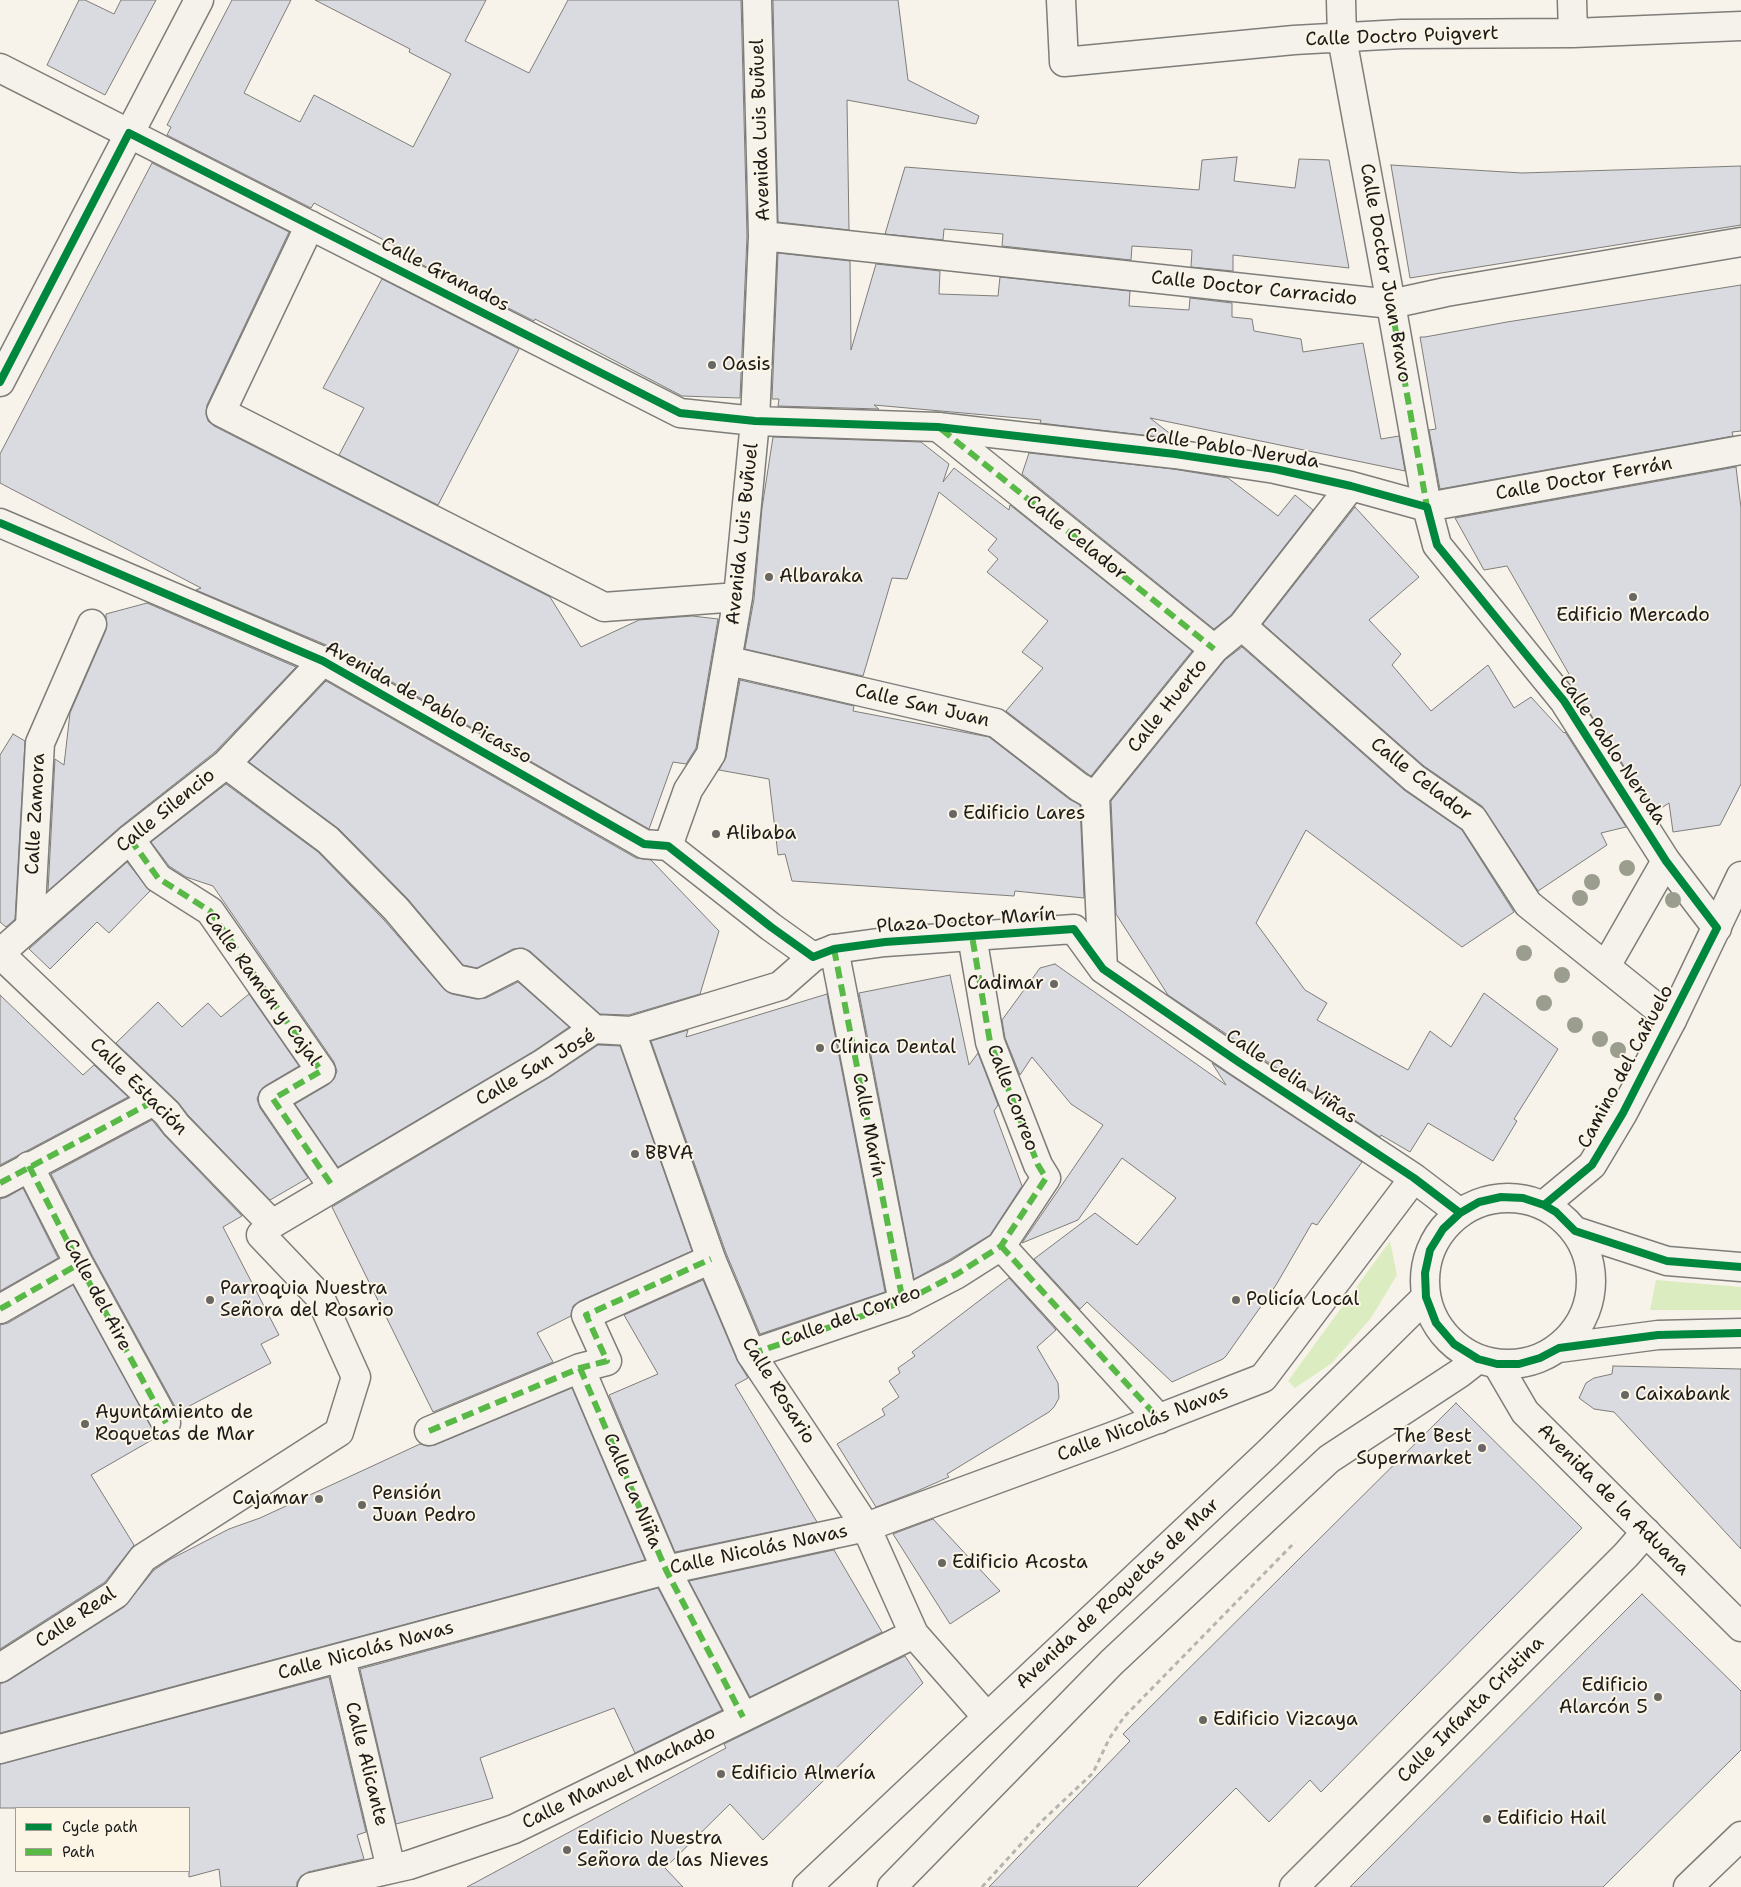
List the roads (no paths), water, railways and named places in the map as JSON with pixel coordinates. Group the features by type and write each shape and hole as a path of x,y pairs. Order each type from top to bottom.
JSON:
{"street":[{"path":"0,382 200,0"},
{"name":"Avenida Luis Buñuel","path":"668,846 688,790 711,754 738,597 755,421 764,236 757,0"},
{"name":"Calle Doctro Puigvert","path":"1062,0 1064,62 1294,40 1402,34 1574,33 1741,26"},
{"name":"Calle Doctor Juan Bravo","path":"1341,0 1342,38 1426,508"},
{"path":"1572,0 1574,33"},
{"name":"Calle Granados","path":"2,74 129,133 680,413 755,421"},
{"path":"310,225 220,412 604,607 738,597"},
{"name":"Calle Doctor Carracido","path":"764,236 1391,304 1446,292 1741,242"},
{"name":"Calle Pablo Neruda","path":"755,421 938,427 1175,454 1275,469 1351,486 1426,508 1437,545 1564,701 1666,861 1717,928"},
{"name":"Calle Celador","path":"938,427 1214,649"},
{"name":"Calle Doctor Ferrán","path":"1426,508 1741,450"},
{"name":"Calle Huerto","path":"1096,796 1214,649 1242,626 1351,486"},
{"name":"Avenida de Pablo Picasso","path":"0,523 323,661 644,844 668,846"},
{"name":"Calle Zamora","path":"30,925 40,743 92,624"},
{"name":"Calle Celador","path":"1242,626 1414,778 1473,819 1528,904 1672,1020"},
{"name":"Calle Silencio","path":"0,953 130,839 226,764 323,661"},
{"name":"Calle San Juan","path":"728,661 996,722 1079,787 1096,796"},
{"path":"226,764 328,840 396,909 455,979 479,984 520,964 594,1029"},
{"path":"1096,796 1104,968"},
{"name":"Calle Ramón y Cajal","path":"130,839 158,878 210,911 321,1071 273,1099 333,1187"},
{"path":"668,846 786,938 823,953"},
{"path":"1606,966 1666,861"},
{"name":"Camino del Cañuelo","path":"1544,1205 1592,1165 1623,1113 1672,1020 1741,876"},
{"name":"Plaza Doctor Marín","path":"823,953 885,942 1074,929 1104,968"},
{"name":"Calle Correo","path":"972,936 990,1042 1038,1165 1046,1178 1001,1246"},
{"name":"Calle Estación","path":"0,953 154,1101 272,1224"},
{"name":"Calle San José","path":"272,1224 542,1064 594,1029 631,1031 780,986 823,953"},
{"name":"Calle Marín","path":"823,953 903,1302"},
{"name":"Calle Celia Viñas","path":"1104,968 1238,1061 1414,1178 1460,1213"},
{"name":"Calle Rosario","path":"631,1031 711,1260 751,1354 866,1527 914,1634 987,1717"},
{"path":"0,1183 154,1101"},
{"name":"Calle del Aire","path":"29,1166 79,1264 166,1423"},
{"name":"Calle Nicolás Navas","path":"0,1748 666,1570 866,1527 1159,1419 1263,1378 1414,1178"},
{"path":"1501,1197 1523,1198 1544,1205 1556,1212 1575,1231 1587,1254 1592,1279 1588,1305 1577,1329 1559,1348 1540,1358 1519,1364 1487,1361 1454,1344 1436,1324 1426,1297 1425,1273 1430,1250 1442,1229 1460,1213 1479,1202 1501,1197"},
{"name":"Calle Real","path":"0,1668 116,1594 143,1558 339,1432 356,1377 320,1297 261,1235 272,1224"},
{"path":"1575,1231 1667,1262 1741,1267"},
{"path":"1001,1246 1159,1419"},
{"name":"Calle del Correo","path":"751,1354 903,1302 957,1274 1001,1246"},
{"path":"429,1431 580,1368 607,1361 586,1315 711,1260"},
{"path":"0,1309 79,1264"},
{"name":"Avenida de Roquetas de Mar","path":"807,1887 1268,1453 1426,1297"},
{"path":"1559,1348 1658,1335 1741,1334"},
{"path":"892,1887 1112,1662 1329,1459 1460,1373 1487,1361"},
{"name":"Avenida de la Aduana","path":"1487,1361 1525,1412 1741,1627"},
{"name":"Calle La Niña","path":"580,1368 666,1570 743,1717"},
{"name":"Calle Infanta Cristina","path":"1294,1887 1619,1562 1646,1532"},
{"name":"Calle Manuel Machado","path":"312,1887 402,1874 514,1829 914,1634"},
{"name":"Calle Alicante","path":"340,1658 402,1874"},
{"path":"1688,1887 1741,1836"}],"place":[{"name":"Oasis","path":"712,365"},
{"name":"Albaraka","path":"769,577"},
{"name":"Edificio Mercado","path":"1633,597"},
{"name":"Edificio Lares","path":"953,814"},
{"name":"Alibaba","path":"716,834"},
{"name":"Cadimar","path":"1054,984"},
{"name":"Clínica Dental","path":"820,1048"},
{"name":"BBVA","path":"635,1154"},
{"name":"Parroquia Nuestra Señora del Rosario","path":"210,1300"},
{"name":"Policía Local","path":"1236,1300"},
{"name":"Caixabank","path":"1625,1395"},
{"name":"Ayuntamiento de Roquetas de Mar","path":"85,1424"},
{"name":"The Best Supermarket","path":"1482,1448"},
{"name":"Cajamar","path":"319,1499"},
{"name":"Pensión Juan Pedro","path":"362,1505"},
{"name":"Edificio Acosta","path":"942,1563"},
{"name":"Edificio Alarcón 5","path":"1658,1697"},
{"name":"Edificio Vizcaya","path":"1203,1720"},
{"name":"Edificio Almería","path":"721,1774"},
{"name":"Edificio Hail","path":"1487,1819"},
{"name":"Edificio Nuestra Señora de las Nieves","path":"567,1850"}]}
